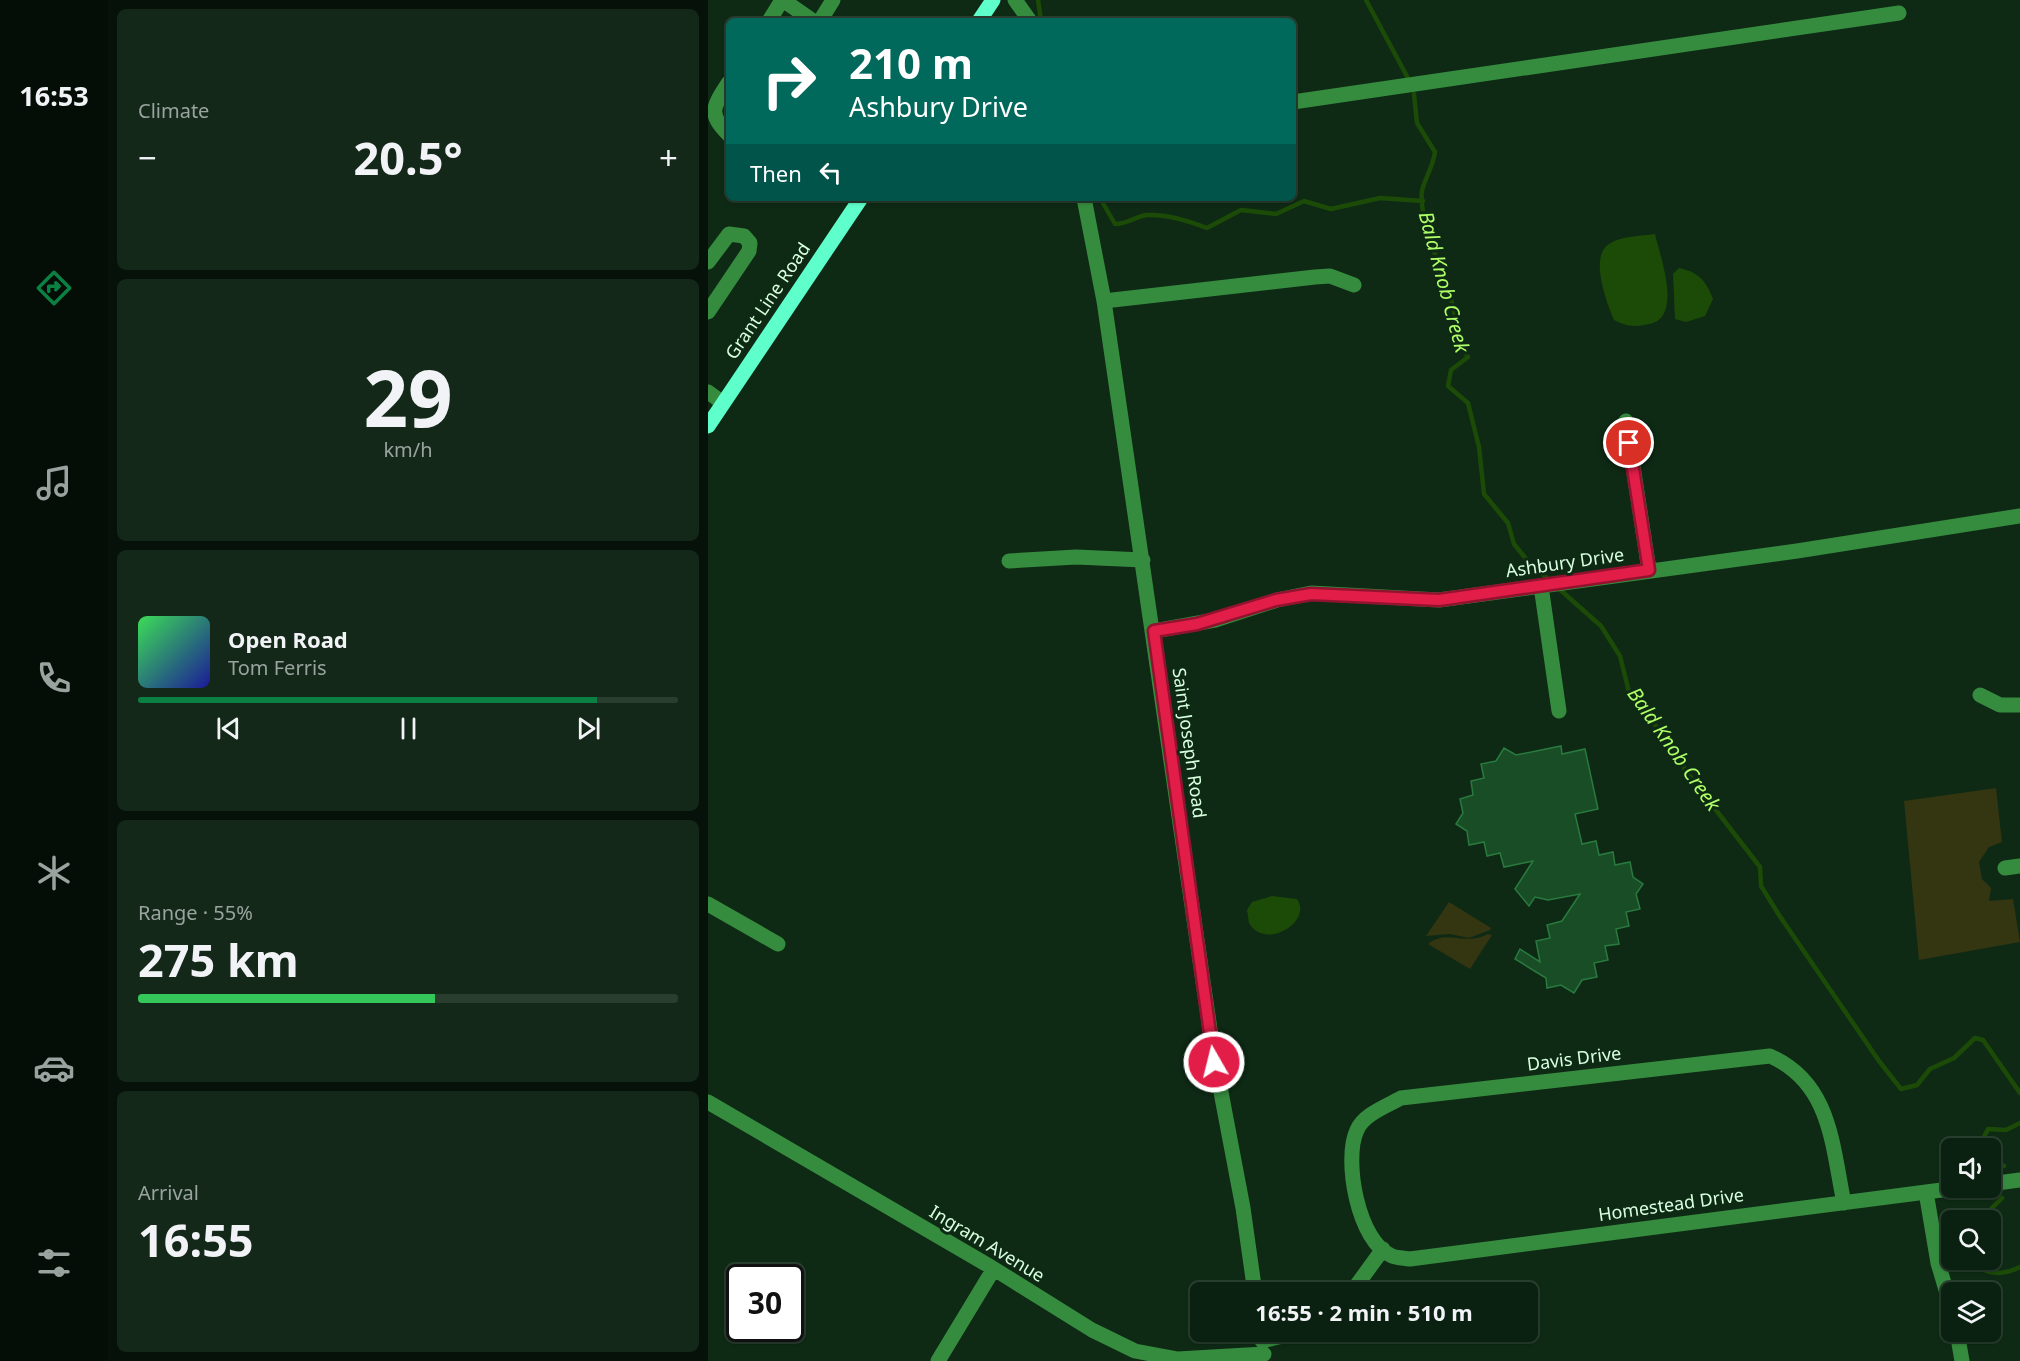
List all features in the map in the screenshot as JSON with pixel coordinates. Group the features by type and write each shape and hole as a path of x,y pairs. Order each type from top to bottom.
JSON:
{"main road":[{"path":"981,18 993,0"},
{"name":"Grant Line Road","path":"708,426 859,201"}],"street":[{"path":"771,18 783,0 809,18"},
{"path":"822,18 833,0"},
{"path":"1015,0 1028,18"},
{"path":"1296,102 1899,13"},
{"path":"726,87 711,110 709,118 712,124 726,133"},
{"name":"Saint Joseph Road","path":"1085,201 1104,302 1154,631 1214,1058 1243,1208 1253,1282"},
{"path":"708,262 729,234 744,236 750,243 749,251 708,312"},
{"path":"1104,302 1330,276 1354,285"},
{"path":"708,392 723,403"},
{"path":"1626,422 1649,570"},
{"name":"Ashbury Drive","path":"1154,631 1206,622 1276,600 1311,594 1439,600 1797,551 2020,516"},
{"path":"1010,561 1076,557 1143,560"},
{"path":"1542,586 1559,711"},
{"path":"1980,695 2000,705 2020,705"},
{"path":"708,904 778,944"},
{"name":"Davis Drive","path":"1387,1252 1361,1218 1354,1188 1353,1141 1358,1128 1371,1115 1401,1098 1770,1056 1787,1064 1808,1083 1816,1095 1827,1118 1844,1203"},
{"name":"Ingram Avenue","path":"708,1102 993,1269 1092,1330 1144,1358 1192,1359 1263,1347"},
{"path":"2001,1183 2020,1180"},
{"name":"Homestead Drive","path":"1387,1252 1410,1259 1941,1190"},
{"path":"1926,1192 1938,1263 1944,1282"},
{"path":"1361,1282 1387,1252"},
{"path":"938,1361 993,1269"},
{"path":"1959,1342 1962,1361"}],"shaded area":[{"path":"1655,234 1667,285 1665,310 1660,319 1650,324 1635,326 1623,324 1614,320 1601,281 1600,259 1603,250 1619,239"},
{"path":"1679,268 1701,278 1707,287 1713,299 1705,316 1686,322 1675,319 1673,274"},
{"path":"1996,788 2002,842 1989,847 1979,862 1982,879 1991,888 1989,901 2013,899 2020,942 1919,960 1904,801"},
{"path":"1272,896 1297,899 1300,908 1298,916 1293,924 1275,934 1256,931 1249,923 1247,910 1252,902"},
{"path":"1449,902 1491,928 1490,930 1469,938 1450,934 1426,936"},
{"path":"1492,935 1470,969 1428,944 1442,938 1471,939"}],"building":[{"path":"1561,746 1562,754 1585,749 1598,809 1575,814 1582,844 1596,841 1599,855 1613,852 1615,865 1630,862 1633,877 1643,884 1636,894 1640,909 1626,912 1629,926 1616,929 1619,944 1605,946 1608,960 1594,963 1597,977 1582,980 1574,993 1561,985 1547,988 1546,978 1515,959 1520,949 1540,962 1536,941 1550,938 1547,925 1562,921 1580,894 1548,900 1535,897 1529,906 1515,889 1533,861 1504,867 1500,853 1487,856 1484,842 1469,845 1467,831 1456,824 1463,813 1460,799 1473,795 1471,781 1484,778 1481,764 1496,761 1504,748 1516,755"}],"waterway":[{"path":"1038,0 1041,18"},
{"name":"Bald Knob Creek","path":"1366,0 1410,82"},
{"name":"Bald Knob Creek","path":"1414,94 1417,123 1435,152 1422,191 1424,216 1451,299 1461,343 1468,357 1451,370 1448,386 1468,403 1479,447 1484,494 1508,523 1514,544 1531,565 1551,581"},
{"path":"1102,201 1115,224 1155,215 1207,228 1241,210 1276,214 1304,201 1331,209 1380,198 1423,201"},
{"name":"Bald Knob Creek","path":"1557,587 1601,626 1620,656 1629,692 1642,711 1673,744 1685,770 1760,867 1761,886 1779,915 1879,1061 1901,1089 1917,1085 1930,1069 1954,1058 1975,1038 1983,1040 2020,1093"},
{"name":"Bald Knob Creek","path":"1984,1138 1988,1129 2006,1130 2020,1123"},
{"name":"Bald Knob Creek","path":"1990,1210 2002,1198"},
{"name":"Bald Knob Creek","path":"1984,1270 2004,1273 2020,1267"}],"route":[{"path":"1214,1062 1154,631 1197,624 1294,596 1329,593 1439,600 1649,570 1629,443"}]}
